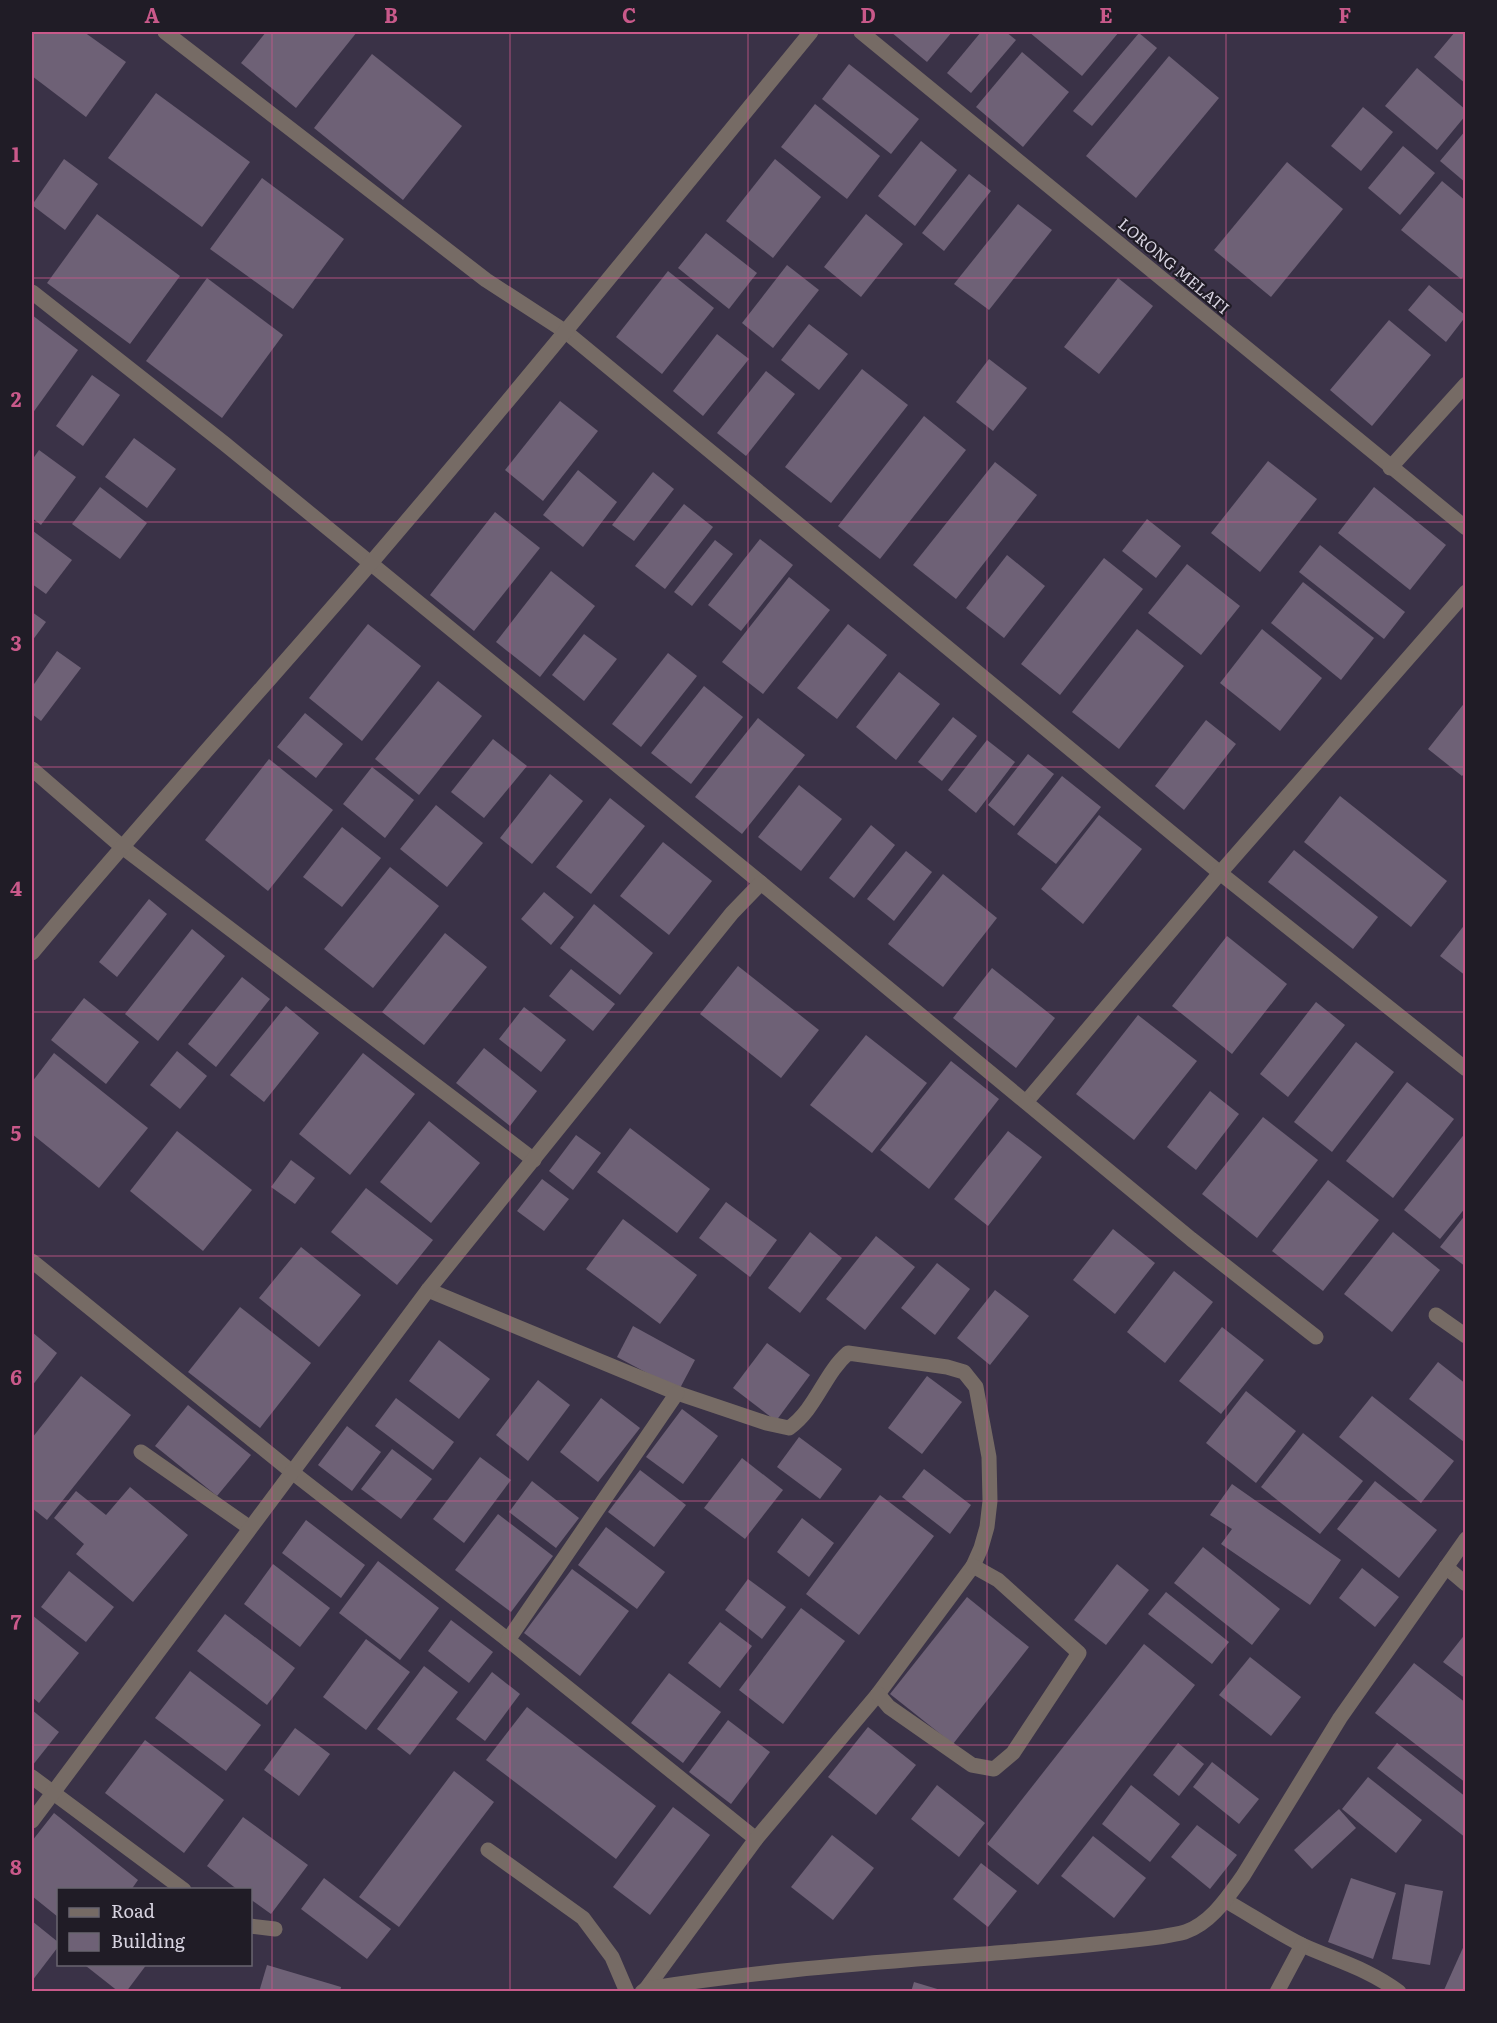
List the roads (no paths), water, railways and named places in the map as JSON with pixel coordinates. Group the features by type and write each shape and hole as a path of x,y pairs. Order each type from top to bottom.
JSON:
{"street":[{"path":"165,32 486,280 566,332 1220,873 1466,1069"},
{"path":"32,953 121,846 370,564 566,332 811,32"},
{"name":"LORONG MELATI","path":"861,32 1466,528"},
{"path":"32,292 225,444 1191,1239 1316,1337"},
{"path":"1390,468 1466,384"},
{"path":"1026,1102 1220,873 1466,592"},
{"path":"32,769 121,846 534,1160"},
{"path":"32,1821 429,1290 732,913 761,883"},
{"path":"32,1261 292,1472 508,1640 756,1839"},
{"path":"429,1290 677,1393 766,1423 789,1428 802,1419 835,1364 848,1353 947,1367 964,1372 976,1387 989,1457 990,1501 987,1527 973,1566 878,1694 756,1839 644,1990"},
{"path":"1436,1315 1466,1336"},
{"path":"508,1640 677,1393"},
{"path":"141,1452 250,1528"},
{"path":"644,1990 742,1975 853,1964 1078,1947 1184,1932 1203,1923 1226,1900 1243,1876 1340,1718 1466,1539"},
{"path":"878,1694 889,1707 972,1765 994,1769 1013,1753 1079,1653 998,1580 973,1566"},
{"path":"1446,1567 1466,1584"},
{"path":"32,1777 181,1888"},
{"path":"488,1850 584,1918 612,1957 627,1992"},
{"path":"1226,1900 1302,1944 1358,1967 1399,1992"},
{"path":"252,1926 275,1929"},
{"path":"1277,1992 1302,1944"}]}
